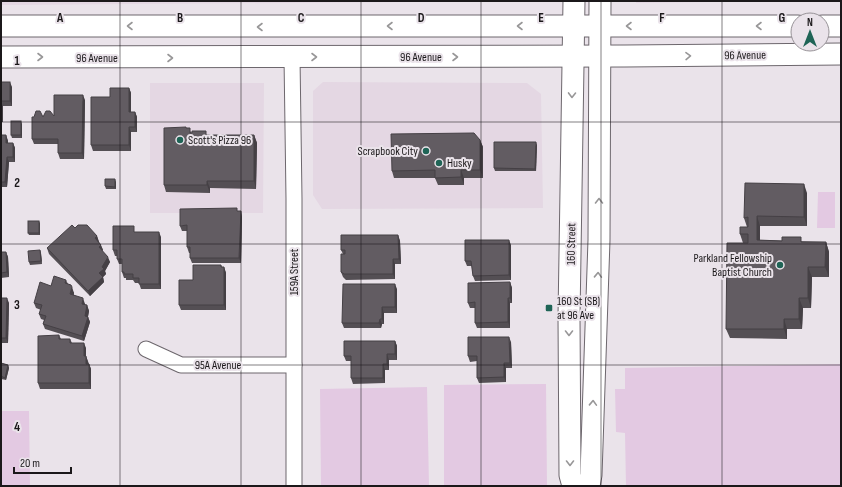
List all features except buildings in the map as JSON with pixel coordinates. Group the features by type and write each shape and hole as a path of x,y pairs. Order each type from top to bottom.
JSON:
{"main road":[{"name":"160 Street","path":"573,486 570,475 569,317 574,1"},
{"path":"589,486 591,475 599,240 600,1"},
{"path":"1,26 790,26"},
{"path":"830,26 841,26"},
{"name":"96 Avenue","path":"1,57 841,54"}],"street":[{"name":"159A Street","path":"292,57 294,486"},
{"name":"95A Avenue","path":"146,349 180,365 294,365"}],"shaded area":[{"path":"1,1 542,1 1,5"},
{"path":"636,1 793,1 636,3"},
{"path":"323,82 527,83 541,94 543,208 322,209 313,195 313,91"},
{"path":"150,83 264,83 263,213 150,213"},
{"path":"818,192 835,192 835,228 817,228"},
{"path":"841,364 841,486 626,486 625,433 616,432 615,389 625,389 625,368"},
{"path":"546,384 547,486 444,486 444,385"},
{"path":"427,387 429,486 321,486 320,389"},
{"path":"1,411 29,411 30,486 1,486"}],"place":[{"name":"Scott's Pizza 96","path":"180,140"},
{"name":"Scrapbook City","path":"426,151"},
{"name":"Husky","path":"439,163"},
{"name":"Parkland Fellowship Baptist Church","path":"780,265"},
{"name":"160 St (SB) at 96 Ave","path":"549,308"}]}
